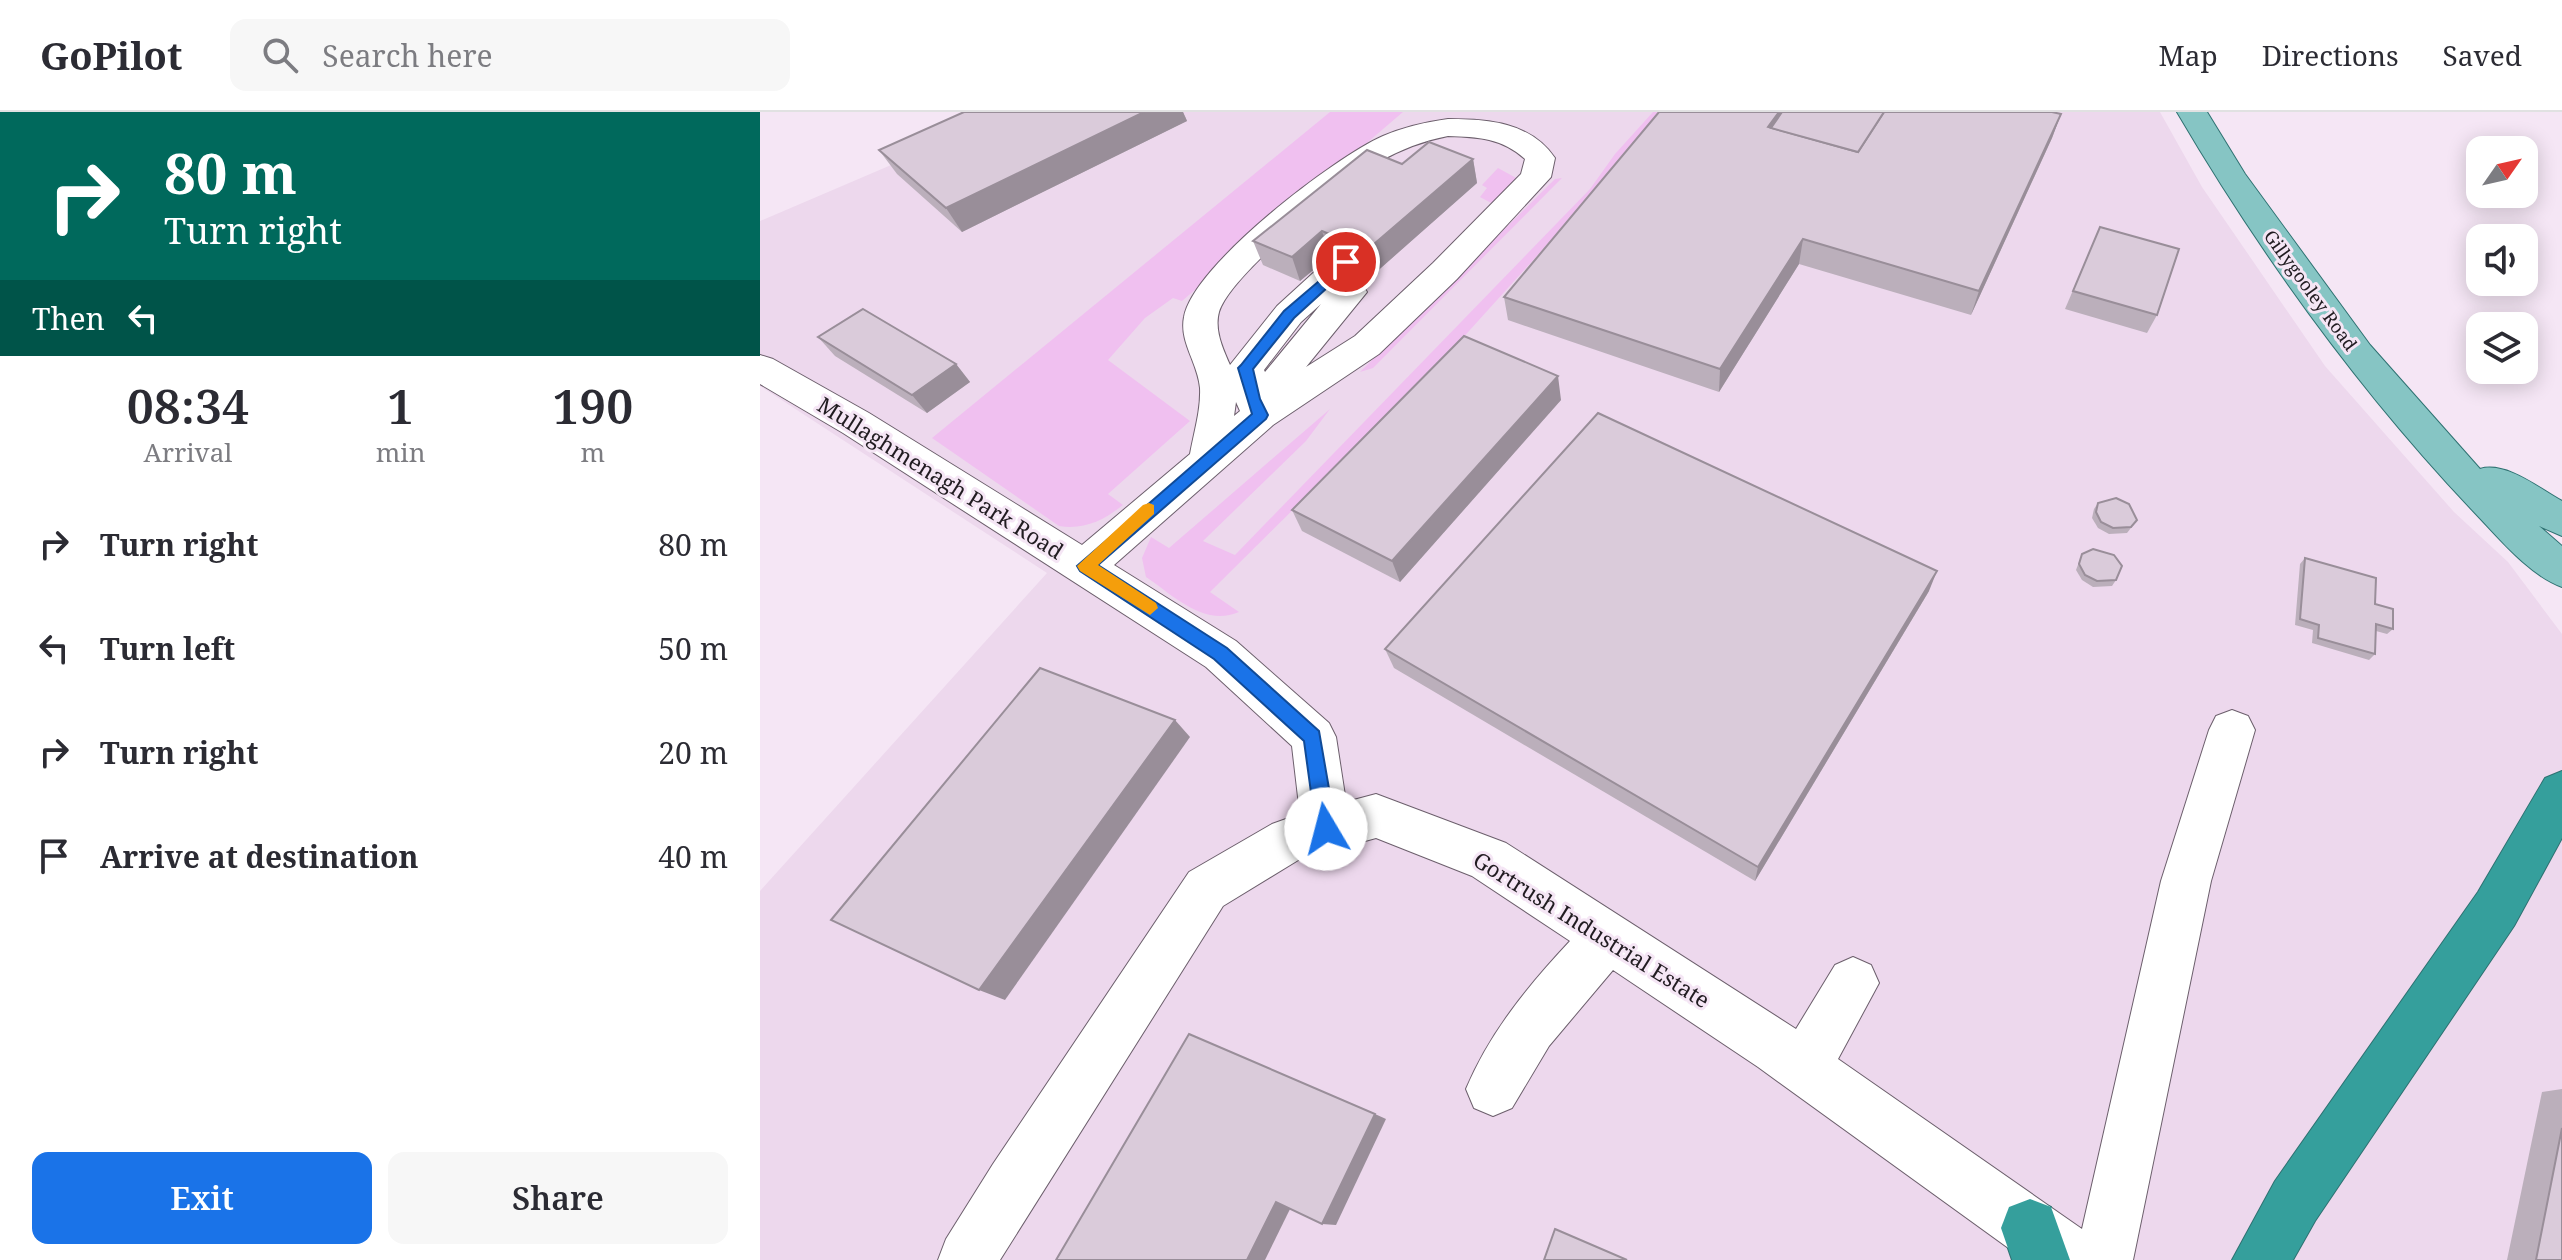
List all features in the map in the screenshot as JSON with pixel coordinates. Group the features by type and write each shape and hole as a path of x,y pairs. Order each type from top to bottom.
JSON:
{"highway":[{"path":"2261,1260 2329,1151 2496,909 2562,793"},
{"path":"2496,909 2562,851"}],"main road":[{"name":"Gillygooley Road","path":"2192,112 2231,177 2357,354 2508,522 2562,570"},
{"name":"Gillygooley Road","path":"2448,454 2538,509 2562,520"}],"street":[{"path":"1208,460 1218,387 1206,351 1201,313 1221,276 1345,172 1370,154 1418,132 1452,125 1493,129 1524,140 1540,158 1536,177 1445,271 1367,345 1257,407"},
{"path":"1477,155 1498,145 1524,140"},
{"path":"1086,566 1208,460 1266,398 1357,267"},
{"name":"Mullaghmenagh Park Road","path":"760,368 856,423 1221,654 1313,737 1326,829"},
{"path":"2104,1260 2186,881 2232,730"},
{"name":"Gortrush Industrial Estate","path":"967,1260 1013,1184 1206,889 1289,840 1376,816 1489,859 1804,1067 2049,1249"},
{"path":"1493,1089 1502,1069 1540,1012 1608,937"},
{"path":"1804,1067 1853,983"}],"shaded area":[{"path":"1015,112 2160,112 2202,187 2325,366 2454,512 2508,562 2562,634 2562,1260 760,1260 760,891 1047,573 760,386 760,221"},
{"path":"1330,112 1403,112 1182,301 1173,298 1145,318 1108,360 1190,421 1108,494 1123,505 1094,523 1077,527 1059,526 932,438"},
{"path":"1653,112 1667,112 1431,373 1210,592 1239,612 1226,616 1202,613 1146,577 1142,558 1151,537 1169,548 1330,409 1306,441 1203,541 1235,555 1590,189 1615,154"},
{"path":"1498,168 1518,179 1493,204 1480,197 1487,188 1482,185"},
{"path":"1562,178 1373,368 1360,372 1555,179"}],"building":[{"path":"964,112 1144,112 946,208 879,150"},
{"path":"1659,112 1779,112 1768,127 1858,152 1884,112 2061,114 1979,291 1803,239 1720,369 1504,297"},
{"path":"1782,112 1884,112 1858,152 1771,128"},
{"path":"1429,142 1473,159 1367,250 1322,231 1292,257 1253,241 1367,150 1402,164"},
{"path":"2100,227 2179,249 2157,315 2073,291"},
{"path":"863,309 956,364 912,395 818,337"},
{"path":"1464,336 1558,376 1392,561 1292,510"},
{"path":"1598,413 1937,571 1758,867 1385,649"},
{"path":"2116,498 2129,504 2137,520 2131,527 2113,528 2101,522 2096,512 2098,503"},
{"path":"2093,549 2114,555 2122,566 2116,580 2097,581 2085,575 2079,564 2082,554"},
{"path":"2305,558 2376,578 2375,604 2393,609 2393,629 2376,624 2375,654 2318,638 2319,625 2300,619"},
{"path":"1040,668 1175,720 979,990 831,920"},
{"path":"1189,1034 1375,1114 1322,1224 1276,1202 1247,1260 1056,1260"},
{"path":"2562,1128 2562,1260 2536,1260"},
{"path":"1555,1229 1627,1260 1544,1260"}],"slow traffic":[{"path":"1149,509 1086,566 1150,608"}],"route":[{"path":"1326,829 1313,737 1221,654 1086,566 1141,515 1260,415 1246,368 1289,314 1346,262"}]}
